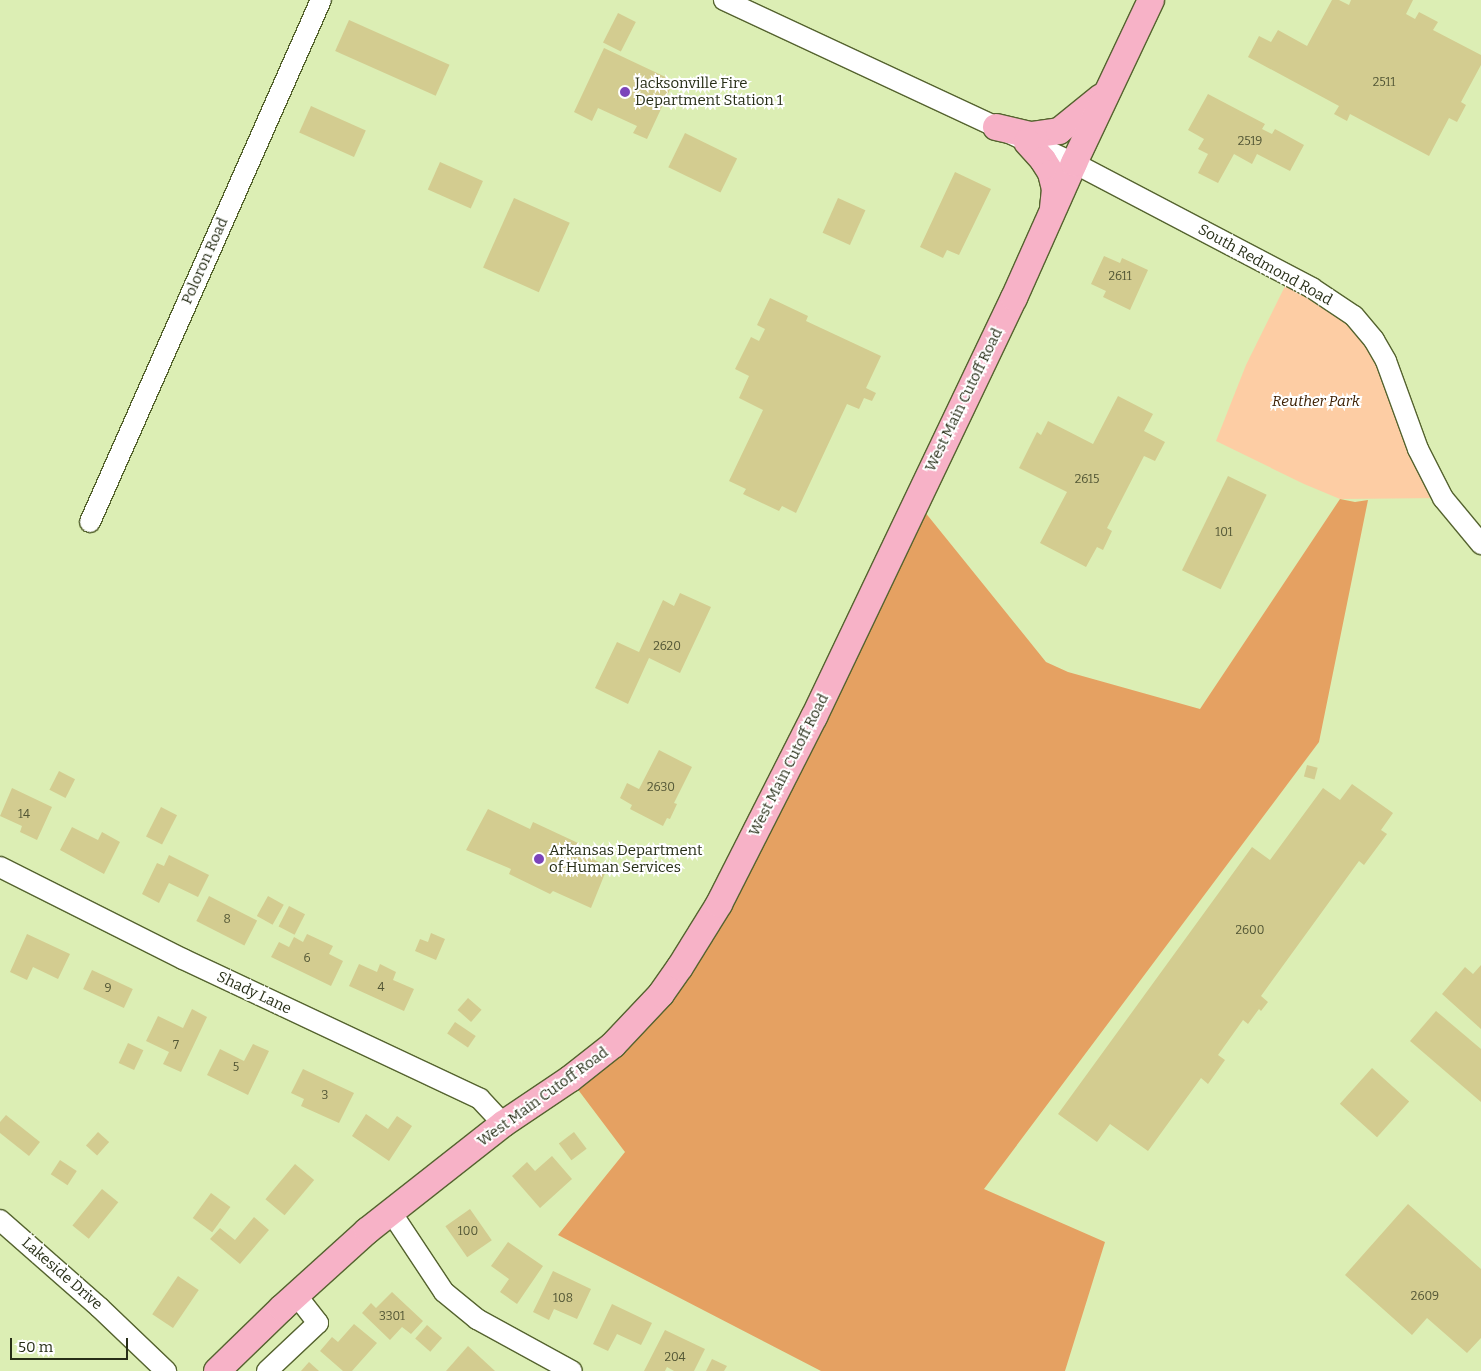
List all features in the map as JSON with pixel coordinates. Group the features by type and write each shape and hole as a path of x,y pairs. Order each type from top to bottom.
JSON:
{"main road":[{"name":"West Main Cutoff Road","path":"217,1371 296,1295 391,1212 503,1124 570,1079 613,1046 662,994 697,941 718,904 814,717 1053,214 1074,163 1151,0"},
{"path":"996,126 1031,135 1059,132 1108,91"},
{"path":"1027,142 1044,160 1051,172 1055,189 1053,214"}],"street":[{"name":"Poloron Road","path":"90,522 321,0"},
{"name":"South Redmond Road","path":"724,0 1074,163 1312,288 1354,316 1374,340 1386,361 1418,449 1443,498 1481,544"},
{"name":"Shady Lane","path":"0,867 182,959 480,1099 503,1124"},
{"path":"391,1212 444,1292 476,1319 562,1369"},
{"name":"Lakeside Drive","path":"0,1220 99,1307 166,1371"},
{"path":"267,1371 318,1323 296,1295"}],"green space":[{"name":"Reuther Park","path":"1290,276 1354,316 1443,498 1340,499 1304,484 1216,441 1246,365"}],"shaded area":[{"path":"1340,499 1355,502 1368,500 1319,742 984,1189 1105,1242 1065,1371 821,1371 558,1235 625,1152 570,1079 661,994 916,501 1046,662 1068,672 1200,709"}],"building":[{"path":"1332,0 1339,0 1349,5 1351,0 1413,0 1406,14 1415,19 1419,12 1438,22 1433,30 1481,55 1481,65 1461,102 1466,105 1457,122 1449,118 1429,156 1350,114 1347,121 1334,114 1339,106 1248,57 1259,36 1271,42 1278,30 1307,46"},
{"path":"618,13 636,22 621,51 603,42"},
{"path":"349,20 449,65 436,96 335,51"},
{"path":"604,48 674,81 647,139 633,133 637,126 598,108 592,121 574,112"},
{"path":"1208,94 1265,124 1262,129 1272,134 1275,129 1304,145 1290,171 1257,154 1252,164 1234,154 1218,183 1198,173 1208,154 1198,149 1204,139 1188,130"},
{"path":"311,106 366,130 354,157 299,132"},
{"path":"685,133 737,158 720,193 668,167"},
{"path":"440,162 483,181 471,209 428,189"},
{"path":"955,172 991,189 959,255 947,250 943,258 920,247"},
{"path":"514,198 570,223 539,292 483,267"},
{"path":"838,198 865,210 850,245 823,233"},
{"path":"1104,256 1120,263 1122,258 1148,270 1130,310 1103,297 1106,291 1091,284"},
{"path":"770,298 808,316 806,321 881,356 866,388 876,393 872,401 864,398 859,409 847,404 796,513 782,506 779,511 743,494 746,489 729,481 763,410 739,398 749,376 735,369 751,337 759,341 765,329 757,325"},
{"path":"1118,396 1153,414 1144,431 1165,442 1155,461 1144,456 1107,528 1112,531 1103,550 1097,547 1086,567 1040,543 1067,492 1019,468 1037,432 1041,435 1048,421 1093,444"},
{"path":"1228,476 1267,495 1221,589 1182,570"},
{"path":"680,593 711,607 680,673 649,658 628,704 595,688 617,642 639,652 663,600 674,606"},
{"path":"659,750 692,767 674,803 677,804 670,819 667,818 663,826 630,809 632,805 620,798 627,783 639,789"},
{"path":"1307,765 1318,768 1315,779 1304,777"},
{"path":"59,771 75,779 66,798 49,790"},
{"path":"1352,784 1393,813 1381,830 1387,834 1364,865 1359,861 1261,996 1268,1002 1261,1011 1259,1009 1248,1024 1243,1020 1218,1055 1225,1060 1208,1084 1201,1078 1148,1151 1110,1124 1097,1142 1058,1114 1252,847 1270,860 1323,788 1340,800"},
{"path":"12,788 52,807 37,840 20,832 22,826 0,816"},
{"path":"161,807 177,815 162,845 146,836"},
{"name":"Arkansas Department of Human Services","path":"488,809 530,829 533,822 578,843 574,851 608,866 591,908 553,891 550,894 509,874 511,869 466,850"},
{"path":"72,827 98,840 102,832 120,842 104,874 60,850"},
{"path":"169,855 209,875 198,897 169,883 159,903 142,894 157,863 164,866"},
{"path":"209,896 257,921 244,945 196,921"},
{"path":"268,896 284,905 273,925 257,916"},
{"path":"289,906 305,914 295,935 279,926"},
{"path":"431,933 445,939 436,960 415,951 420,939 428,942"},
{"path":"27,934 70,954 58,979 33,967 27,980 10,972"},
{"path":"307,934 333,946 329,954 343,961 331,986 271,957 279,942 289,947 294,937 303,942"},
{"path":"359,964 377,972 380,964 396,972 393,980 414,989 404,1011 349,986"},
{"path":"1481,965 1481,1029 1442,994 1465,967 1473,974"},
{"path":"92,970 133,989 124,1008 83,989"},
{"path":"468,998 482,1010 471,1022 458,1010"},
{"path":"192,1009 207,1017 181,1072 163,1064 169,1052 146,1041 158,1016 183,1028"},
{"path":"1436,1011 1481,1049 1481,1102 1410,1041"},
{"path":"455,1022 476,1036 468,1048 447,1034"},
{"path":"128,1043 143,1050 134,1070 119,1063"},
{"path":"253,1044 269,1051 248,1095 207,1075 220,1049 244,1061"},
{"path":"1372,1068 1409,1101 1377,1137 1340,1104"},
{"path":"303,1069 354,1093 339,1123 301,1106 304,1099 291,1093"},
{"path":"366,1114 388,1129 397,1116 412,1126 389,1161 352,1136"},
{"path":"6,1115 40,1142 29,1156 0,1133 0,1122"},
{"path":"98,1132 109,1142 97,1155 86,1145"},
{"path":"574,1132 587,1149 571,1160 559,1143"},
{"path":"552,1156 572,1179 540,1208 512,1176 527,1162 535,1171"},
{"path":"60,1160 77,1171 68,1185 51,1174"},
{"path":"295,1164 314,1180 285,1215 265,1199"},
{"path":"102,1189 118,1202 89,1239 72,1226"},
{"path":"211,1193 230,1207 212,1232 193,1218"},
{"path":"1408,1204 1481,1269 1481,1338 1467,1353 1427,1318 1412,1335 1345,1275"},
{"path":"470,1209 492,1240 467,1257 445,1226"},
{"path":"254,1217 269,1230 240,1264 210,1239 220,1228 235,1240"},
{"path":"508,1242 543,1266 517,1304 500,1292 509,1279 491,1266"},
{"path":"553,1271 591,1289 577,1319 554,1309 549,1320 533,1312"},
{"path":"178,1276 199,1290 173,1328 152,1314"},
{"path":"392,1292 423,1321 411,1334 402,1327 390,1340 362,1313 371,1303 376,1308"},
{"path":"612,1304 652,1323 641,1345 617,1334 608,1351 593,1344"},
{"path":"354,1324 377,1343 352,1371 343,1371 320,1351 332,1337 338,1342"},
{"path":"427,1325 442,1338 430,1352 415,1339"},
{"path":"665,1330 705,1349 694,1371 674,1371 667,1367 665,1371 644,1371"},
{"path":"468,1346 495,1371 446,1371"},
{"path":"712,1359 727,1366 724,1371 706,1371"},
{"path":"309,1362 319,1371 301,1371"}],"place":[{"name":"Jacksonville Fire Department Station 1","path":"625,92"},
{"name":"Arkansas Department of Human Services","path":"539,859"}]}
